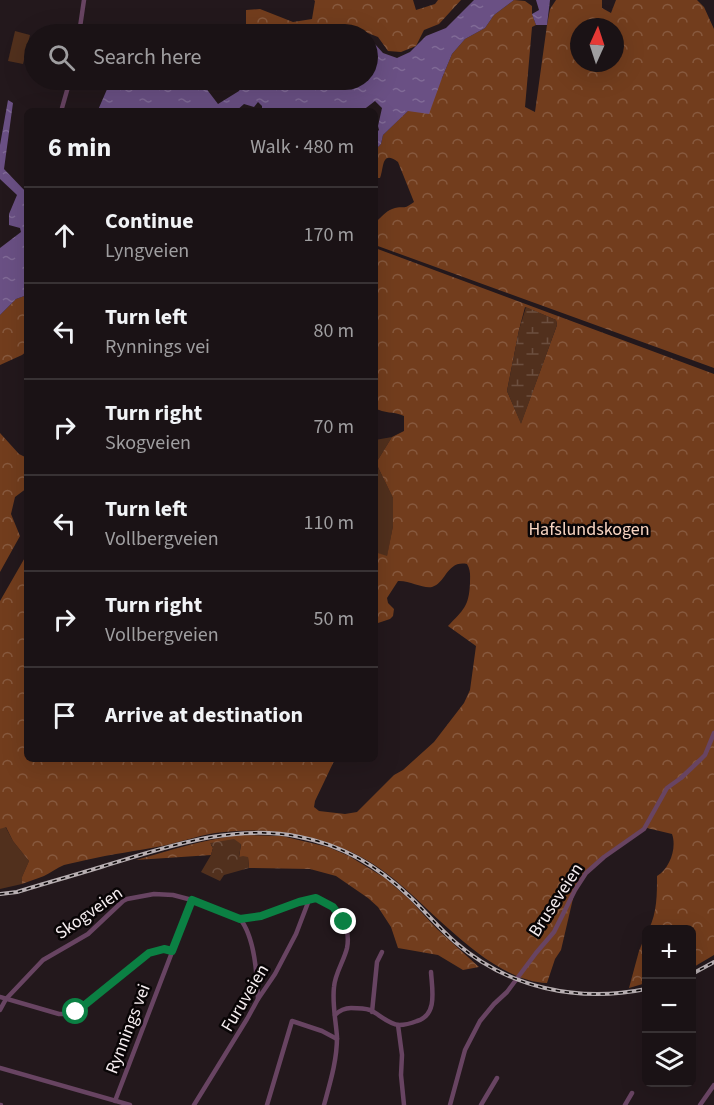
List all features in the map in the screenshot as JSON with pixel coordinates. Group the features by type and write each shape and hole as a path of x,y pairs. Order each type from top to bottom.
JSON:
{"street":[{"path":"80,24 84,0"},
{"path":"62,108 67,90"},
{"name":"Bruseveien","path":"450,1105 465,1050 480,1022 555,932 575,890 586,873 604,857 644,829 667,788 700,760 714,733"},
{"name":"Skogveien","path":"0,1010 3,998 43,960 88,934 124,900 158,893 176,895 240,919"},
{"path":"240,919 261,916 316,898 333,907 342,918 347,934 347,947 334,987 337,1039 335,1063 324,1105"},
{"name":"Rynnings vei","path":"115,1101 192,900"},
{"name":"Furuveien","path":"195,1105 267,987 296,933 309,900"},
{"path":"240,919 245,925 250,940 258,999"},
{"path":"3,998 59,1014 71,1014 149,953 164,949 172,951"},
{"path":"372,1012 377,962 382,952"},
{"path":"335,1015 346,1008 366,1009 398,1025 419,1020 429,1013 432,999 430,972"},
{"path":"267,1105 292,1021 322,1031 337,1039"},
{"path":"398,1025 405,1105"},
{"path":"0,1068 130,1105"},
{"path":"481,1105 497,1078"},
{"path":"700,1105 714,1084"},
{"path":"625,1105 632,1093"}],"green space":[{"path":"413,0 416,10 435,4 438,0 461,0 439,24 424,30 416,46 401,52 388,51 378,37 378,24 246,24 246,10 260,9 293,22 312,19 315,1"},
{"path":"514,0 525,1 532,6 536,25 532,27 525,107 535,112 550,9 556,0 602,0 602,8 611,13 616,0 697,0 704,7 714,29 714,368 378,246 378,220 389,210 406,207 414,202 398,162 386,159 380,178 378,178 378,147 383,135 442,78 452,54 465,39 485,28 494,15"},
{"path":"15,31 24,33 23,64 8,61"},
{"name":"Hafslundskogen","path":"378,249 714,374 714,955 696,966 696,925 651,925 657,897 657,876 669,863 674,845 672,834 647,828 592,867 575,890 561,950 555,959 547,983 527,980 506,971 465,943 395,880 376,866 333,844 310,837 263,831 208,834 162,846 64,865 22,884 22,877 29,861 13,841 6,827 0,829 0,601 24,559 24,762 334,762 314,807 319,811 345,814 357,812 394,775 403,770 434,742 464,703 470,690 476,646 448,626 467,603 470,576 467,564 460,564 451,568 437,585 432,587 398,581 387,598 388,603 394,609 393,616 378,623 378,553 387,556 393,526 393,498 378,467 378,460 392,437 404,431 404,416 378,409","holes":["525,307 556,320 557,325 521,423 507,391"]},
{"path":"24,296 24,353 0,365 0,315 16,299"},
{"path":"526,307 556,320 557,325 521,424 507,391"},
{"path":"0,433 24,456 24,490 15,497 11,514 20,536 0,572"},
{"path":"392,437 378,460 378,439"},
{"path":"378,467 393,498 393,526 387,557 378,553"},
{"path":"5,826 13,841 29,861 22,877 22,884 0,889 0,829"},
{"path":"241,835 282,836 328,847 349,856 385,878 479,967 463,970 438,955 398,948 391,927 378,907 336,876 310,869 249,868 248,857 239,858 241,844 211,845 213,848 211,855 136,860 201,842"},
{"path":"234,839 241,844 239,857 248,857 249,868 224,875 220,881 201,872 211,855 213,848 210,843"},
{"path":"642,944 642,984 629,988"}],"water":[{"path":"474,0 514,0 494,15 485,28 465,39 452,54 429,114 408,111 383,135 378,147 378,126 382,108 375,101 366,108 262,108 258,102 254,107 244,104 239,108 99,108 107,90 207,90 218,104 240,90 378,90 378,47 383,53 397,58 410,52 426,36 446,28"},
{"path":"536,0 550,0 547,25 536,25 532,14 539,10"},
{"path":"8,100 13,103 4,169 24,190 24,296 16,299 0,315 0,248 21,232 20,228 9,225 9,214 17,195 0,179 0,145"}],"railway":[{"path":"0,894 17,892 152,851 200,839 225,835 275,833 331,846 373,867 416,902 455,942 476,958 521,981 545,988 595,994 642,990"},
{"path":"696,972 714,962"}],"route":[{"path":"76,1012 149,953 164,949 172,951 192,900 240,919 261,916 316,898 333,907 344,922"}]}
